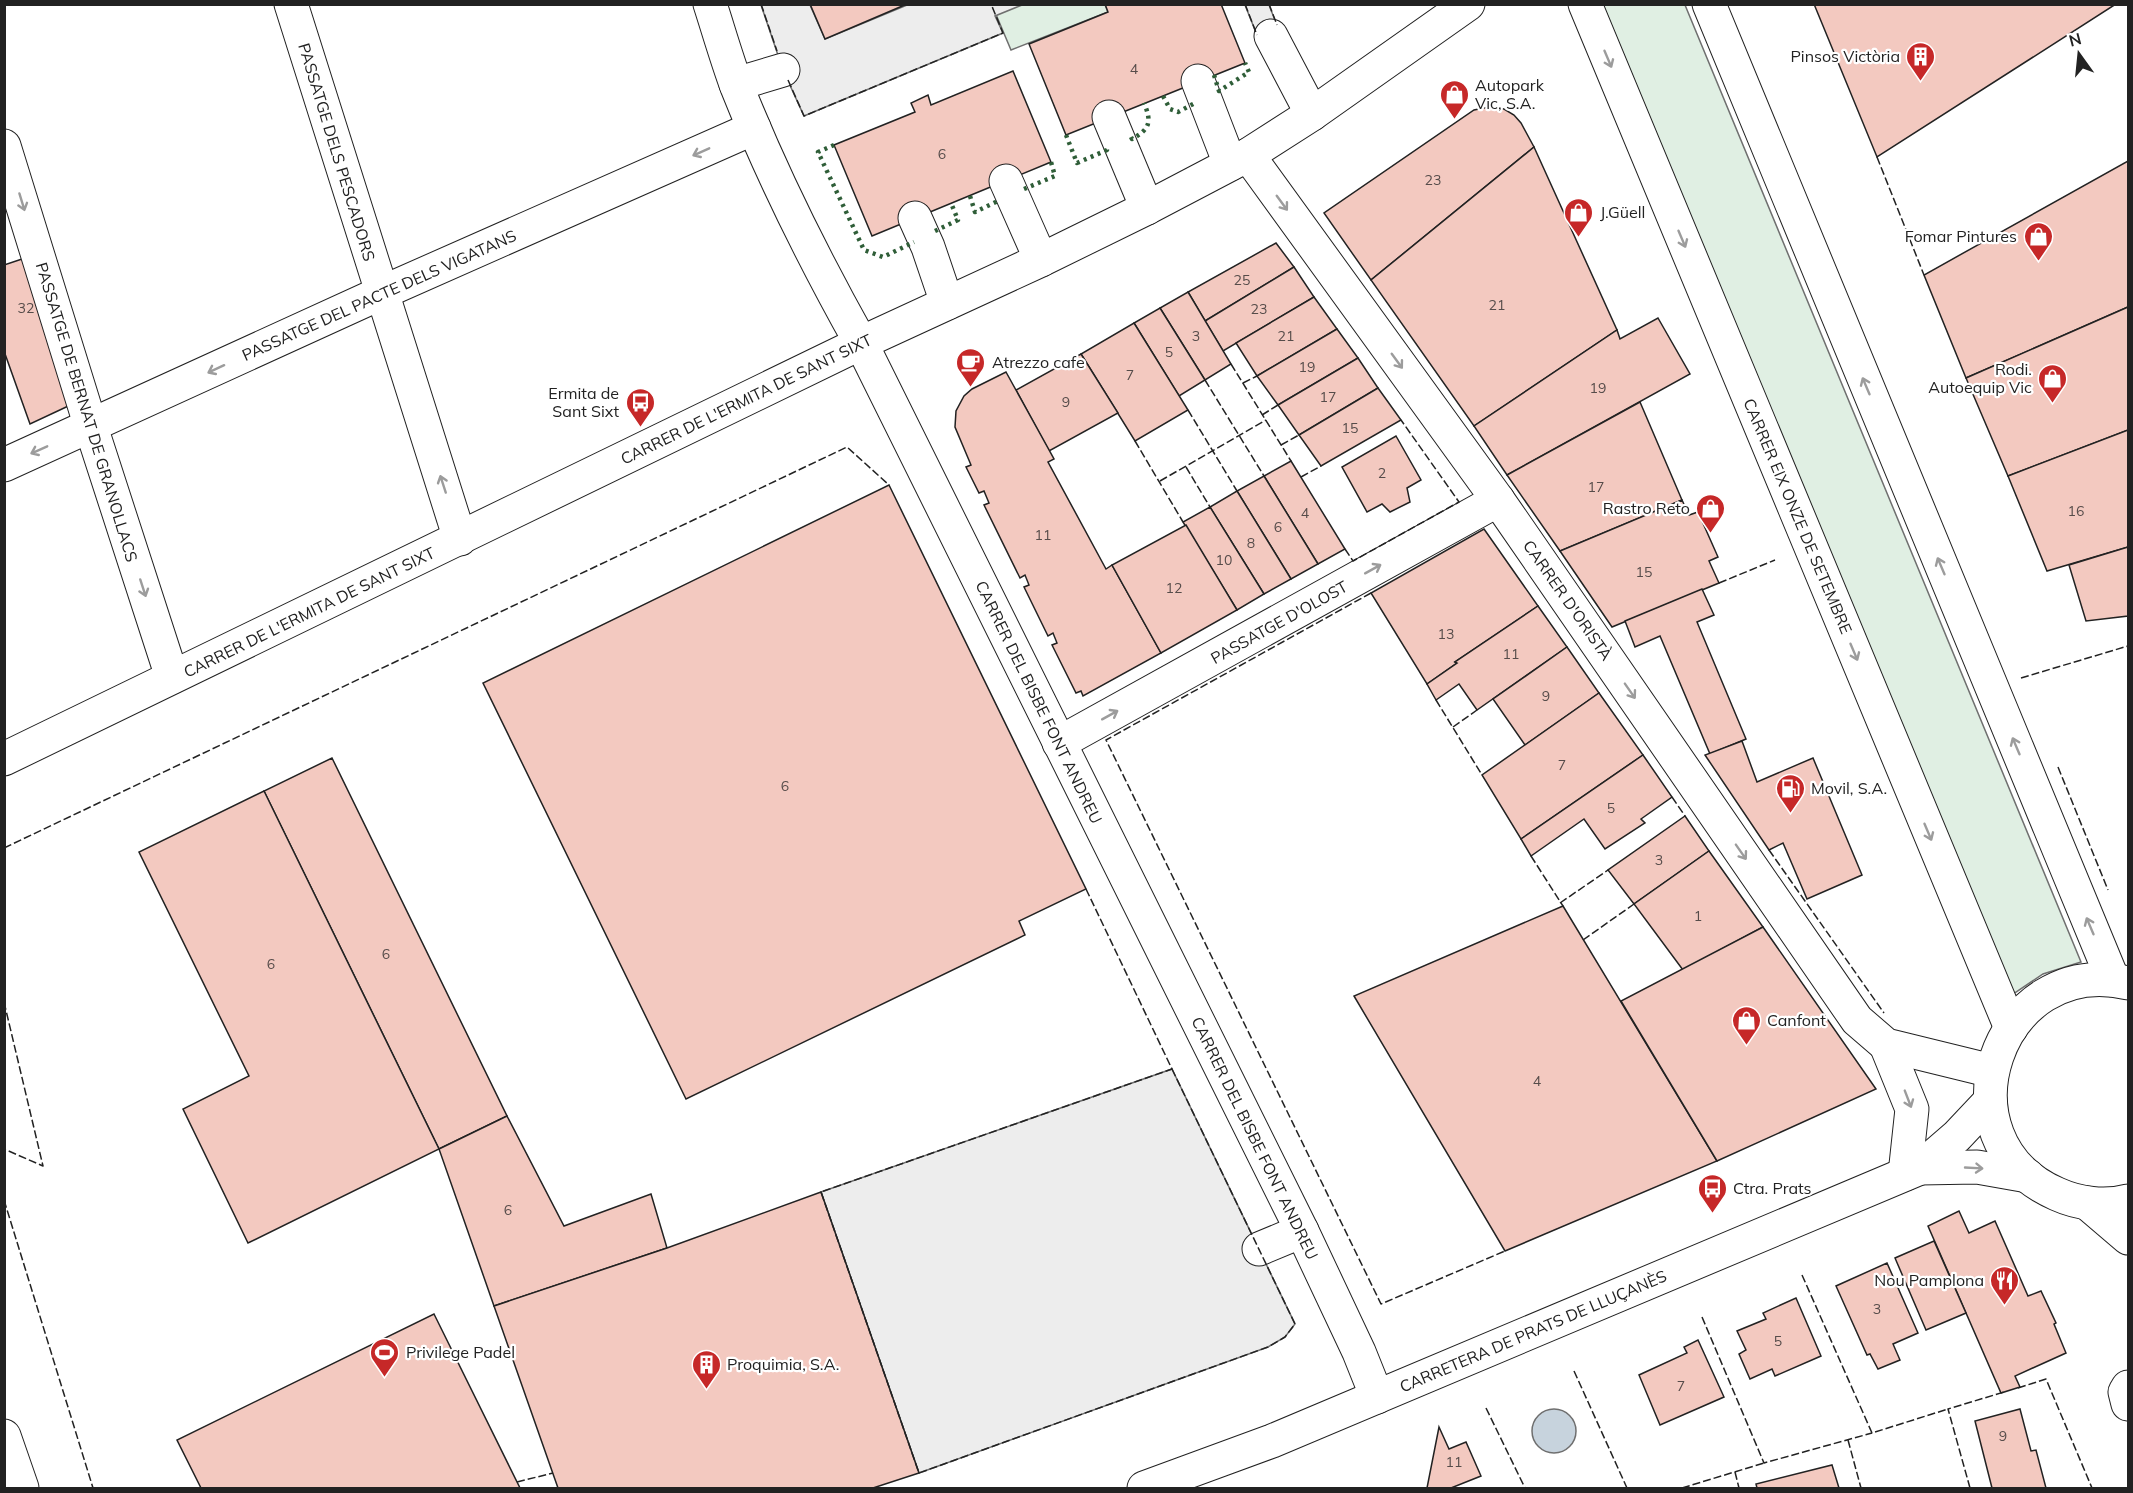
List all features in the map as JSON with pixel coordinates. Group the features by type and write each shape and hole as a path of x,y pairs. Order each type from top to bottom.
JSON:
{"street":[{"name":"PASSATGE DELS PESCADORS","path":"291,4 460,539"},
{"name":"CARRER DEL BISBE FONT ANDREU","path":"710,4 736,84 754,128 817,264 861,343 1302,1231 1377,1397"},
{"name":"CARRER DE L'ERMITA DE SANT SIXT","path":"4,759 861,343 1147,208 1239,160 1312,114 1468,4"},
{"name":"CARRER EIX ONZE DE SETEMBRE","path":"1586,4 2011,1028"},
{"path":"1709,4 2121,982 2083,981 2055,990 2030,1006 2011,1028 1999,1048 1991,1086 1996,1129 2018,1166 2050,1191 2087,1203 2105,1204 2128,1201"},
{"path":"1271,36 1312,114"},
{"path":"736,84 783,70"},
{"name":"CARRER D'ORISTÀ","path":"1198,81 1239,160 1498,500 1857,1020 1886,1045 1991,1086"},
{"path":"1109,117 1147,208"},
{"name":"PASSATGE DEL PACTE DELS VIGATANS","path":"4,465 381,292 754,128"},
{"name":"PASSATGE DE BERNAT DE GRANOLLACS","path":"4,146 91,427 172,677"},
{"path":"1006,181 1041,260"},
{"path":"915,218 928,247 947,303"},
{"name":"PASSATGE D'OLOST","path":"1059,743 1498,500"},
{"name":"CARRER D'ORISTÀ","path":"1886,1045 1912,1109 1913,1171"},
{"name":"CARRETERA DE PRATS DE LLUÇANÈS","path":"1144,1488 1272,1442 1913,1171 1957,1136 1991,1086"},
{"name":"CARRETERA DE PRATS DE LLUÇANÈS","path":"1913,1171 1977,1167 2028,1176"},
{"path":"2087,1203 2128,1238"},
{"path":"1259,1249 1302,1231"},
{"path":"2128,1387 2125,1392 2128,1404"},
{"path":"4,1436 22,1488"}],"green space":[{"path":"992,5 1105,5 1108,12 1011,50"},
{"path":"1603,5 1685,5 2081,962 2043,974 2013,994"}],"shaded area":[{"path":"761,5 810,5 825,39 907,5 1022,5 995,16 1003,33 804,116 783,70"},
{"path":"1245,5 1269,5 1280,33 1259,40"},
{"path":"1172,1069 1295,1324 1285,1337 1268,1347 919,1473 821,1192"},
{"path":"1554,1409 1569,1416 1576,1431 1569,1446 1554,1453 1539,1446 1532,1431 1539,1416"}],"building":[{"path":"810,4 907,4 825,39"},
{"path":"1105,4 1221,4 1245,63 1066,135 1029,44 1108,12"},
{"name":"Pinsos Victòria","path":"1814,4 2116,4 1877,157"},
{"path":"1013,71 1051,162 872,236 834,145 915,112 911,103 928,95 931,105"},
{"path":"1489,107 1504,109 1514,115 1534,147 1371,280 1324,213 1474,110"},
{"path":"1534,147 1617,330 1474,426 1371,280"},
{"name":"Fomar Pintures","path":"2128,161 2128,307 1966,378 1924,275"},
{"path":"1276,243 1294,267 1205,321 1188,292"},
{"path":"31,256 79,401 30,424 4,351 4,265"},
{"path":"1294,267 1314,297 1223,351 1205,321"},
{"path":"1188,292 1231,364 1205,380 1160,308"},
{"path":"1314,297 1337,329 1257,376 1236,343"},
{"name":"Rodi. Autoequip Vic","path":"2128,307 2128,430 2008,476 1966,378"},
{"path":"1160,308 1205,380 1179,396 1134,323"},
{"path":"1658,318 1690,374 1507,475 1474,426 1617,330 1620,339"},
{"path":"1134,323 1188,410 1135,441 1081,354"},
{"path":"1337,329 1358,358 1278,405 1257,376"},
{"path":"1081,354 1118,413 1049,451 1016,390"},
{"path":"1358,358 1378,388 1299,435 1278,405"},
{"path":"1006,372 1054,459 1048,462 1106,569 1112,565 1161,653 1083,696 1081,691 1076,693 1052,645 1057,643 1053,633 1048,636 1024,587 1029,585 1025,575 1020,578 984,505 989,503 984,491 979,493 966,467 971,465 955,427 956,411 964,396 972,389"},
{"path":"1378,388 1401,420 1321,466 1299,435"},
{"path":"1640,402 1682,500 1560,551 1507,475"},
{"path":"2128,430 2128,547 2047,571 2008,476"},
{"path":"1396,436 1421,480 1407,488 1410,502 1390,512 1382,504 1367,512 1342,467"},
{"path":"1291,461 1345,549 1318,564 1264,476"},
{"path":"1264,476 1318,564 1291,579 1237,491"},
{"path":"889,485 1086,889 1019,921 1025,935 686,1099 483,683"},
{"path":"1237,491 1291,579 1264,594 1210,507"},
{"path":"1682,500 1689,515 1698,512 1718,557 1709,561 1719,583 1612,627 1560,551"},
{"path":"1210,507 1264,594 1237,610 1183,522"},
{"path":"1186,525 1237,610 1161,653 1112,565"},
{"path":"1484,529 1538,606 1455,662 1457,663 1427,684 1371,593"},
{"path":"2128,547 2128,616 2086,621 2069,565"},
{"path":"1702,589 1714,615 1697,622 1746,739 1710,754 1660,636 1635,647 1625,621"},
{"path":"1538,606 1567,647 1477,710 1459,684 1436,700 1427,684 1457,663 1455,662"},
{"path":"1567,647 1599,693 1525,745 1493,699"},
{"path":"1599,693 1643,755 1521,839 1482,775"},
{"name":"Movil, S.A.","path":"1742,741 1757,782 1813,758 1862,875 1807,899 1783,843 1769,850 1705,755"},
{"path":"1643,755 1672,797 1641,819 1645,823 1605,849 1584,819 1531,856 1521,839"},
{"path":"332,758 507,1116 439,1149 264,791"},
{"path":"264,791 439,1149 248,1243 183,1109 249,1076 139,852"},
{"path":"1685,816 1709,851 1634,904 1608,870"},
{"path":"1709,851 1763,927 1683,970 1634,904"},
{"path":"1563,906 1717,1161 1505,1251 1354,996"},
{"name":"Canfont","path":"1763,927 1876,1089 1717,1161 1621,1001"},
{"path":"507,1116 564,1226 651,1194 667,1248 494,1306 439,1149"},
{"name":"Proquimia, S.A.","path":"821,1192 919,1473 873,1488 558,1488 494,1306 667,1248"},
{"name":"Nou Pamplona","path":"1959,1211 1969,1233 1995,1221 2028,1296 2041,1291 2056,1323 2054,1324 2066,1353 2015,1376 2020,1387 2001,1393 1928,1226"},
{"path":"1934,1241 1966,1313 1926,1330 1895,1258"},
{"path":"1887,1263 1918,1333 1893,1344 1900,1360 1878,1369 1870,1354 1867,1355 1836,1286"},
{"path":"1796,1298 1821,1356 1775,1376 1772,1369 1750,1379 1739,1354 1746,1350 1737,1331 1766,1319 1763,1313"},
{"name":"Privilege Padel","path":"434,1314 520,1488 201,1488 177,1440"},
{"path":"1698,1340 1724,1397 1660,1425 1639,1375 1687,1353 1684,1347"},
{"path":"2020,1409 2031,1451 2036,1450 2046,1488 1992,1488 1975,1421"},
{"path":"1439,1427 1449,1449 1466,1442 1481,1476 1451,1488 1427,1488"},
{"path":"1832,1465 1839,1488 1757,1488 1756,1484"}],"hedge":[{"path":"1214,75 1219,91 1249,72 1245,63"},
{"path":"1163,96 1170,109 1178,112 1195,103"},
{"path":"1131,137 1132,139 1143,132 1148,124 1144,103"},
{"path":"1066,135 1077,163 1107,150 1106,146"},
{"path":"834,145 818,152 864,250 883,257 914,242"},
{"path":"1024,189 1055,176 1051,162"},
{"path":"970,196 975,212 1000,200"},
{"path":"935,231 958,220 951,203"}],"fence":[{"path":"761,4 777,51"},
{"path":"788,80 804,116 1003,33 991,4"},
{"path":"1245,4 1257,35"},
{"path":"1269,4 1277,25"},
{"path":"1877,157 1924,275"},
{"path":"1231,364 1291,461"},
{"path":"1243,383 1257,376"},
{"path":"1205,380 1264,476"},
{"path":"1262,415 1278,405"},
{"path":"1188,410 1237,491"},
{"path":"1160,481 1266,420"},
{"path":"1345,549 1353,561 1459,502 1401,420"},
{"path":"1281,445 1299,435"},
{"path":"1135,441 1183,522"},
{"path":"4,848 847,447 889,485"},
{"path":"1301,477 1321,466"},
{"path":"1186,467 1210,507"},
{"path":"1719,583 1775,560"},
{"path":"1371,593 1106,740 1381,1304 1505,1251"},
{"path":"2021,678 2128,646"},
{"path":"1436,700 1482,775"},
{"path":"1453,727 1477,710"},
{"path":"2058,767 2108,890"},
{"path":"1672,797 1685,816"},
{"path":"1769,850 1884,1013"},
{"path":"1531,856 1563,906"},
{"path":"1560,903 1608,870"},
{"path":"1086,889 1172,1069"},
{"path":"1583,940 1634,904"},
{"path":"4,1002 43,1166 4,1149"},
{"path":"1172,1069 1295,1324 1285,1337 1268,1347 919,1473 821,1192 1172,1069"},
{"path":"4,1200 93,1488"},
{"path":"1802,1275 1872,1433 1948,1409"},
{"path":"1702,1317 1764,1463 1872,1433"},
{"path":"1574,1371 1627,1488"},
{"path":"2018,1388 2046,1379 2092,1488"},
{"path":"1970,1488 1948,1409 2004,1392"},
{"path":"1486,1408 1525,1488"},
{"path":"1848,1440 1861,1488"},
{"path":"1682,1488 1764,1463"},
{"path":"1735,1472 1739,1488"},
{"path":"517,1482 553,1473"}],"place":[{"name":"Pinsos Victòria","path":"1921,82"},
{"name":"Autopark Vic, S.A.","path":"1454,120"},
{"name":"J.Güell","path":"1579,238"},
{"name":"Fomar Pintures","path":"2038,262"},
{"name":"Atrezzo cafe","path":"971,388"},
{"name":"Rodi. Autoequip Vic","path":"2053,404"},
{"name":"Ermita de Sant Sixt","path":"640,428"},
{"name":"Rastro Reto","path":"1711,534"},
{"name":"Movil, S.A.","path":"1790,814"},
{"name":"Canfont","path":"1746,1046"},
{"name":"Ctra. Prats","path":"1712,1214"},
{"name":"Nou Pamplona","path":"2005,1306"},
{"name":"Privilege Padel","path":"385,1378"},
{"name":"Proquimia, S.A.","path":"706,1390"}]}
